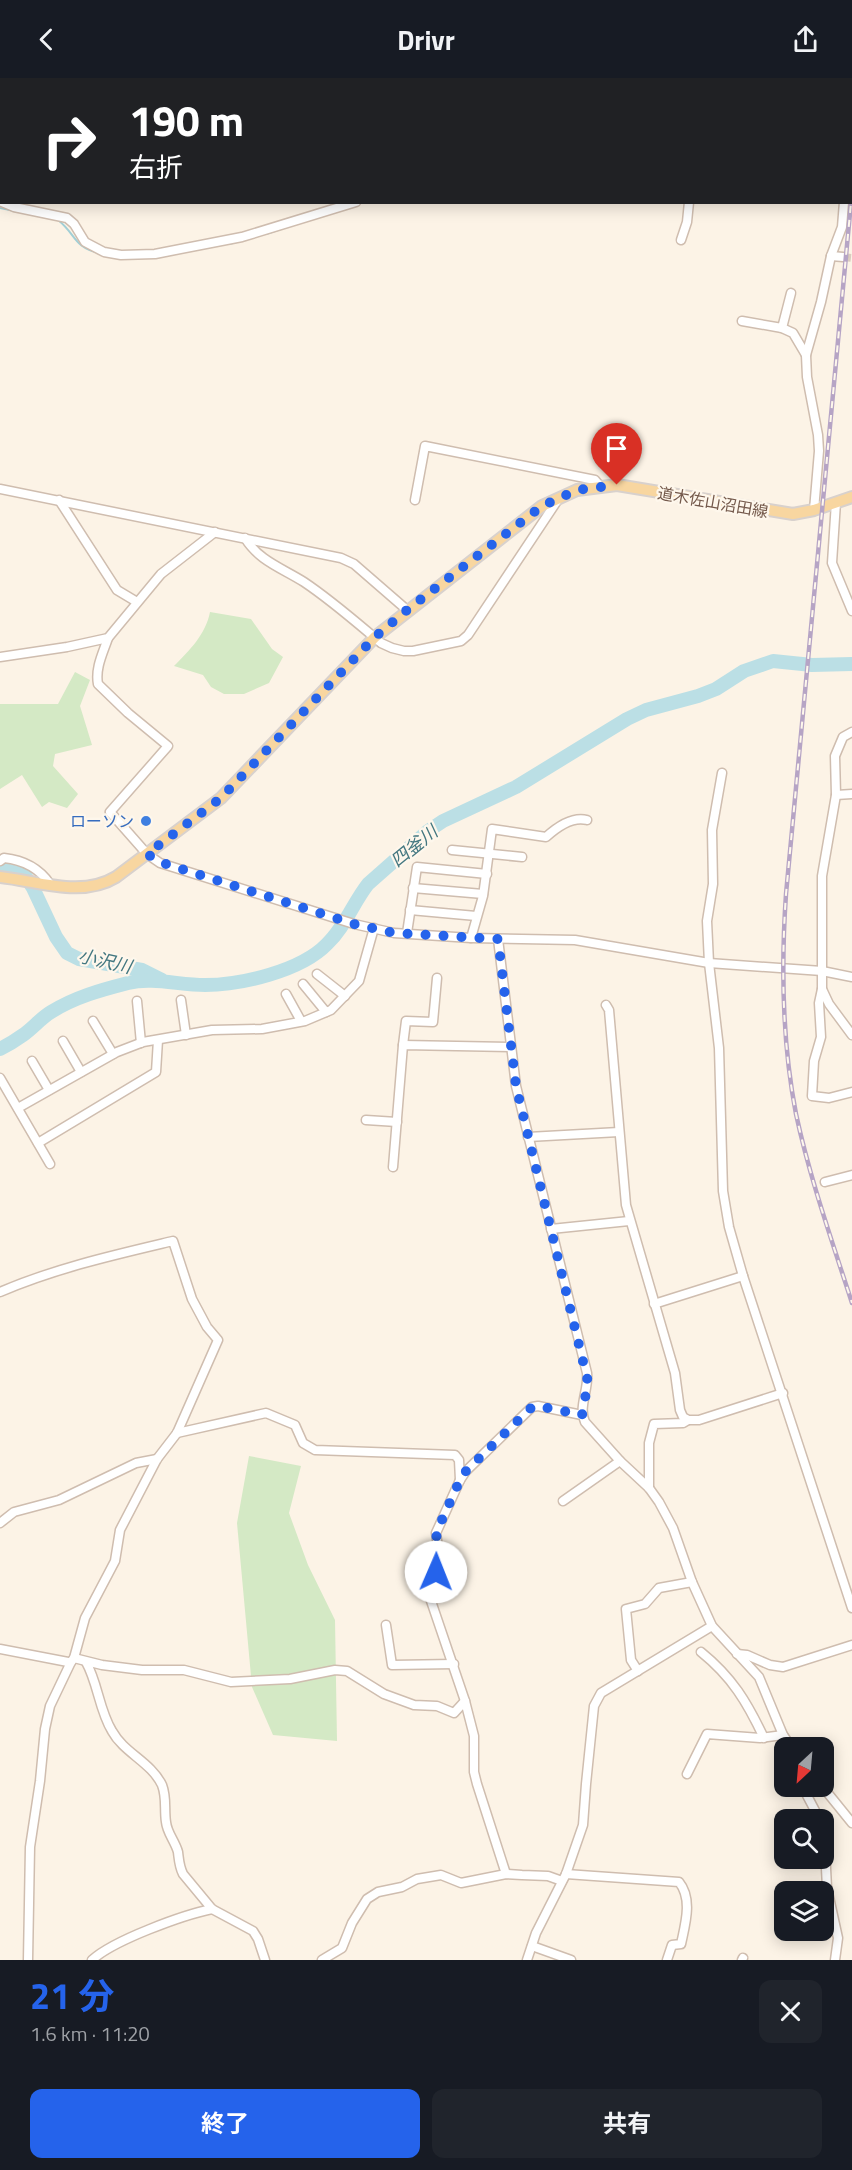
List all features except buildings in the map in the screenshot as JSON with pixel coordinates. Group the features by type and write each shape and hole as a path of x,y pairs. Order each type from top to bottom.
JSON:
{"main road":[{"name":"道木佐山沼田線","path":"0,877 81,888 102,885 116,877 221,798 375,637 542,506 559,498 577,490 617,485 784,514 814,510 852,497"}],"street":[{"path":"6,204 62,216 74,224 88,244 104,252 121,255 155,254 242,237 349,204"},
{"path":"681,240 687,222 689,204"},
{"path":"814,510 819,451 807,377 806,355 831,256 842,227 844,204"},
{"path":"831,256 843,257"},
{"path":"782,328 791,293"},
{"path":"742,321 782,328 793,333 806,355"},
{"path":"416,500 425,446 595,480 600,486"},
{"path":"0,489 341,558 354,564 407,610"},
{"path":"245,538 261,558 304,582 375,637 392,648 404,651 461,641 468,635 559,498"},
{"path":"59,500 112,584 123,595 136,602"},
{"path":"836,502 832,563 852,611"},
{"path":"215,532 169,567 136,602 108,639 99,663 98,684 128,713 168,746 110,812 147,854 172,866 354,924 374,928 471,938 575,940 709,963 822,970 852,977"},
{"path":"0,657 108,639"},
{"path":"852,732 843,737 835,756 836,795 822,876 822,989 819,1003 821,1037 814,1061 812,1096 829,1098 852,1092"},
{"path":"722,773 712,830 713,884 707,921 709,963 719,1048 723,1191 729,1227 743,1276 852,1608"},
{"path":"836,795 852,794"},
{"path":"471,938 487,874 492,829 546,837 558,826 580,818 587,820"},
{"path":"452,850 522,856"},
{"path":"0,861 4,858 17,860 44,875 50,884"},
{"path":"406,933 417,867 487,874"},
{"path":"413,888 483,894"},
{"path":"410,910 476,916"},
{"path":"18,1108 113,1054 141,1043 212,1030 262,1029 301,1021 331,1010 359,981 374,928"},
{"path":"498,939 516,1086 587,1372 588,1382 582,1415 585,1422 620,1461 649,1488 674,1528 692,1582 712,1626 759,1677 783,1735 764,1738 707,1734 687,1774"},
{"path":"316,974 345,996"},
{"path":"393,1167 406,1021 433,1022 437,978"},
{"path":"303,984 326,1012"},
{"path":"822,989 829,1004 852,1035"},
{"path":"286,994 301,1021"},
{"path":"181,1000 186,1035"},
{"path":"137,1001 141,1043"},
{"path":"606,1005 609,1010 624,1193 629,1221 675,1373 680,1410 683,1417 688,1420"},
{"path":"93,1021 113,1054"},
{"path":"38,1143 156,1072 158,1040"},
{"path":"63,1041 81,1072"},
{"path":"403,1045 511,1047"},
{"path":"32,1061 49,1090"},
{"path":"0,1078 51,1164"},
{"path":"366,1120 397,1122"},
{"path":"528,1137 619,1131"},
{"path":"825,1182 852,1175"},
{"path":"551,1228 629,1221"},
{"path":"0,1292 70,1266 173,1241 177,1246 192,1299 207,1328 218,1340 177,1433 157,1459 120,1530 115,1561 85,1618 73,1660 50,1706 30,1847 28,1960"},
{"path":"654,1304 743,1276"},
{"path":"649,1488 649,1443 654,1424 699,1420 783,1393"},
{"path":"506,1874 474,1772 474,1736 465,1701 429,1594 436,1572 438,1547 436,1533 460,1480 475,1462 532,1407 538,1406 582,1415"},
{"path":"177,1433 256,1414 270,1413 295,1425 303,1443 315,1450 455,1455 459,1460 460,1480"},
{"path":"0,1523 14,1512 59,1500 136,1463 157,1459"},
{"path":"563,1501 620,1461"},
{"path":"638,1671 631,1660 626,1609 645,1604 659,1588 692,1582"},
{"path":"386,1625 392,1665 454,1664"},
{"path":"527,1960 536,1933 564,1878 584,1825 587,1772 594,1706 597,1698 601,1693 712,1626"},
{"path":"737,1654 783,1667 852,1645"},
{"path":"0,1648 142,1670 184,1670 231,1682 290,1679 340,1670 356,1675 384,1694 414,1705 437,1706 454,1713 465,1701"},
{"path":"701,1652 737,1688 749,1706 764,1738"},
{"path":"86,1662 92,1672 106,1721 113,1734 147,1765 162,1786 166,1801 166,1826 177,1849 180,1867 196,1892 212,1909 253,1931 258,1938 265,1960"},
{"path":"831,1797 852,1823"},
{"path":"826,1869 827,1888 838,1938 835,1960"},
{"path":"322,1960 342,1948 362,1905 378,1892 402,1887 417,1879 433,1875 444,1875 461,1883 506,1874 679,1882 685,1889 687,1916 681,1944 672,1945 667,1960"},
{"path":"92,1960 109,1948 178,1919 212,1909"},
{"path":"532,1946 571,1960"}],"green space":[{"path":"210,612 251,619 272,649 283,657 269,683 244,694 224,694 211,687 203,675 174,666 201,635"},
{"path":"75,672 90,680 80,706 92,745 55,754 53,766 78,794 67,808 49,802 42,807 22,775 0,789 0,704 58,704"},
{"path":"249,1456 301,1466 289,1513 308,1565 335,1620 337,1741 273,1735 252,1687 237,1523"}],"waterway":[{"path":"0,208 15,211"},
{"path":"58,220 79,244 99,253"},
{"path":"266,234 281,229"},
{"path":"229,244 241,241"},
{"name":"四釜川","path":"0,1049 23,1035 47,1014 79,998 108,988 137,981 195,985 236,982 270,975 302,962 316,954 339,930 368,884 428,831 443,821 516,787 627,719 646,710 716,689 744,671 773,661 812,665 852,664"},
{"name":"小沢川","path":"0,869 24,874 56,937 67,953 79,959 142,970 162,980"}],"tunnel":[{"path":"843,257 852,258"}],"railway":[{"path":"851,204 786,894 783,977 785,1032 796,1114 815,1186 852,1303"}],"place":[{"name":"ローソン","path":"146,821"}],"route":[{"path":"436,1572 438,1547 436,1533 466,1471 532,1407 538,1406 582,1415 588,1382 516,1086 498,939 394,933 354,924 160,862 147,854 221,798 375,637 407,610 542,506 577,490 617,485"}]}
